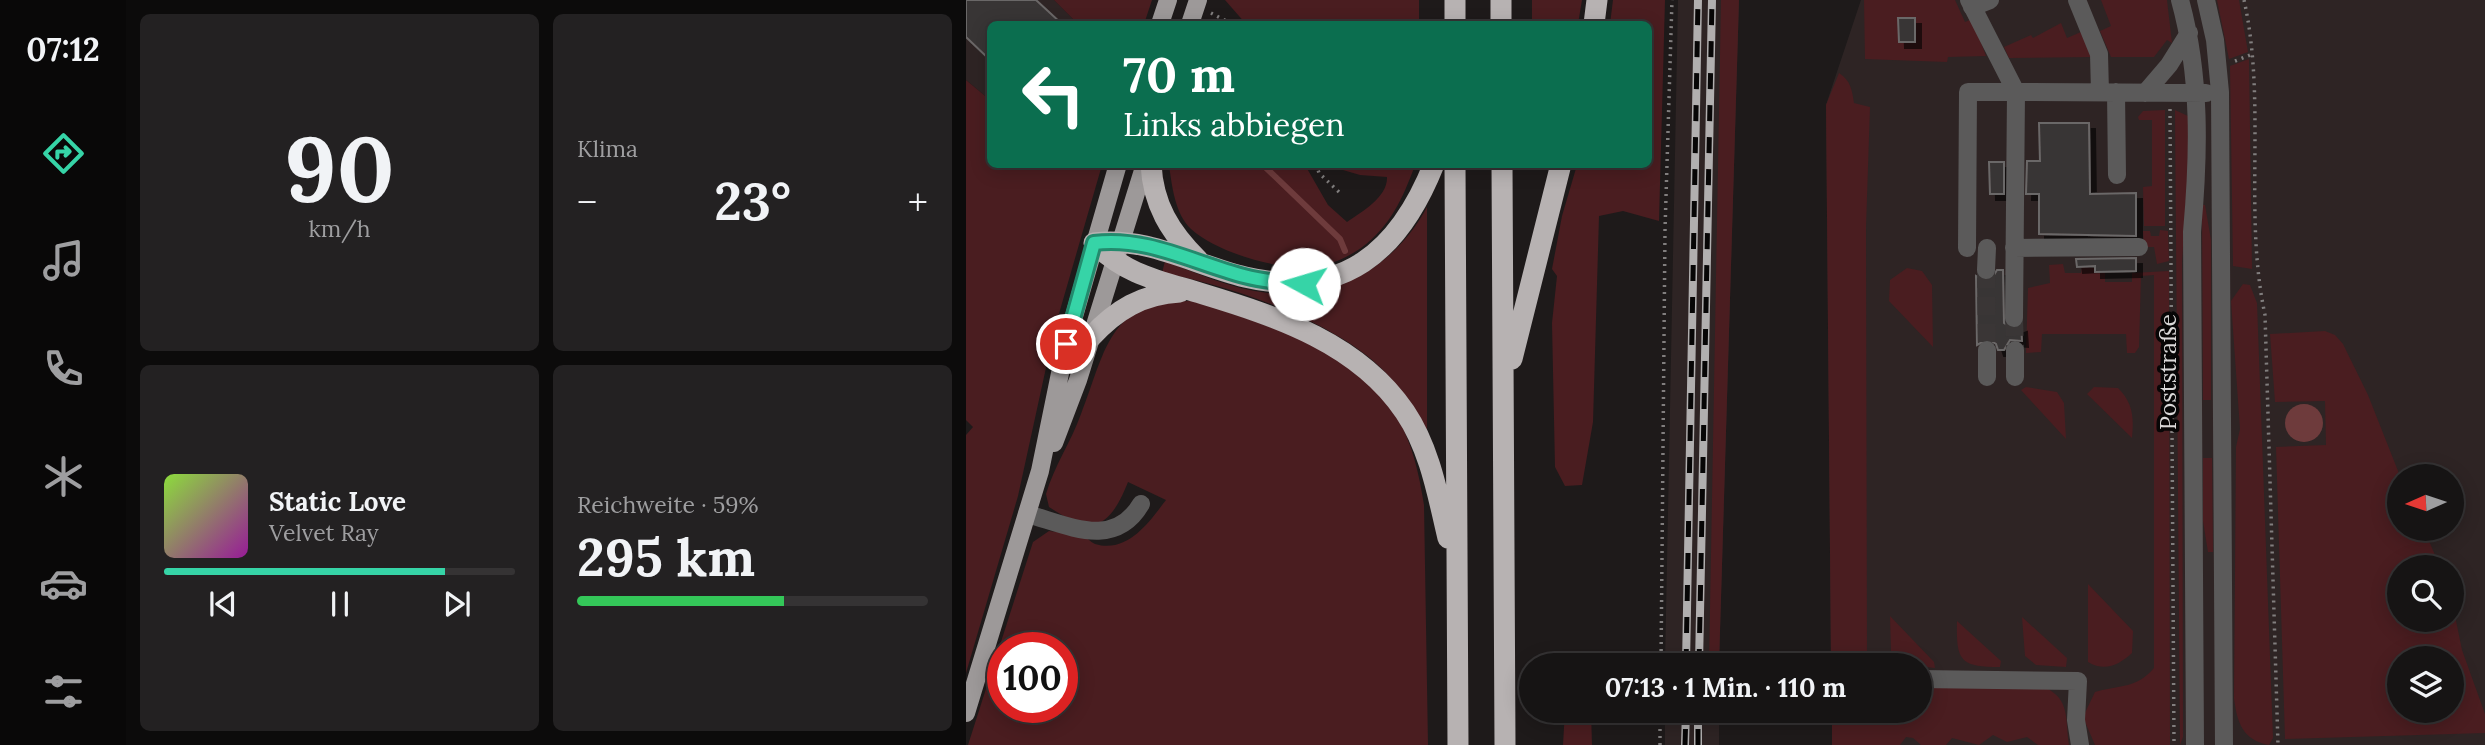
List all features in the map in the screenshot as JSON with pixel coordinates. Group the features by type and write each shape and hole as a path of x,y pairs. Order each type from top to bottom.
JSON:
{"highway":[{"path":"1454,0 1455,21"},
{"path":"1501,0 1501,21"},
{"path":"1594,21 1597,0"},
{"path":"1152,168 1157,201 1164,220 1175,238 1199,262"},
{"path":"1094,243 1120,241 1141,244 1245,276 1304,284 1353,268 1380,251 1401,230 1421,198 1432,168"},
{"path":"1455,168 1458,745"},
{"path":"1502,168 1505,745"},
{"path":"1504,391 1560,168"},
{"path":"1094,243 1127,270 1272,317 1332,344 1356,359 1381,381 1406,414 1422,445 1435,481 1456,572"},
{"path":"1091,337 1108,319 1140,299 1159,293 1192,291"}],"main road":[{"path":"1161,21 1168,0"},
{"path":"1191,21 1198,0"},
{"path":"966,713 1040,471 1066,344 1117,168"},
{"path":"1040,471 1055,440 1091,337 1144,168"}],"street":[{"path":"1990,0 1971,4 2016,92 2014,318"},
{"path":"2077,0 2099,54 2108,92 2117,175"},
{"name":"Poststraße","path":"2180,0 2189,33 2196,93 2196,187 2192,232 2195,745"},
{"path":"2206,0 2215,40 2220,92 2224,745"},
{"path":"2145,93 2169,65 2189,33"},
{"path":"1967,248 1968,92 2220,92"},
{"path":"2014,248 2139,247"},
{"path":"1986,248 1986,270"},
{"path":"1987,350 1987,377"},
{"path":"2015,350 2015,377"},
{"path":"1027,514 1094,531 1116,530 1132,520 1141,504"},
{"path":"1932,679 2078,681 2076,720 2080,745"}],"path":[{"path":"1661,653 1665,230 1672,0"},
{"path":"2244,0 2254,81 2257,279 2265,315 2278,745"},
{"path":"2170,93 2174,745"},
{"path":"1317,168 1319,173 1340,193"},
{"path":"1660,723 1660,745"}],"shaded area":[{"path":"966,0 1054,0 1075,21 987,21 987,98 966,80"},
{"path":"1054,0 1152,0 1145,21 1075,21"},
{"path":"1225,0 1419,0 1419,21 1243,21"},
{"path":"1532,0 1582,0 1578,21 1532,21"},
{"path":"1613,0 1665,0 1659,221 1623,211 1599,216 1593,422 1582,485 1565,486 1555,467 1552,323 1557,276 1552,269 1562,216 1576,168 1652,168 1652,21 1610,21"},
{"path":"1678,0 1739,0 1719,653 1665,653"},
{"path":"1721,0 1739,0 1719,653 1709,653"},
{"path":"1861,0 2485,0 2485,745 1832,745 1832,723 1932,723 1932,653 1831,653 1826,105"},
{"path":"1864,0 1955,0 1965,22 1972,19 1986,56 1948,57 1947,62 1865,59"},
{"path":"2101,0 2167,0 2172,43 2167,40 2154,57 2111,57 2100,31 2111,26"},
{"path":"2217,0 2239,0 2248,52 2229,59"},
{"path":"2061,23 2067,38 2081,32 2091,57 2009,58 2004,47 2031,35 2033,38"},
{"path":"2249,59 2252,269 2233,266 2230,66"},
{"path":"1839,73 1852,90 1854,103 1870,107 1866,227 1867,653 1831,653 1826,105"},
{"path":"966,80 987,98 987,168 1101,168 1054,331 1018,496 966,673 966,435 973,427 966,420"},
{"path":"2165,110 2165,226 2144,226 2143,187 2152,186 2152,120 2139,120 2138,117 2143,111"},
{"path":"2175,110 2188,116 2191,125 2182,262 2183,737 2180,745"},
{"path":"1169,168 1307,168 1328,205 1347,222 1379,197 1387,177 1360,175 1336,168 1414,168 1394,211 1371,240 1342,259 1306,268 1245,257 1202,237 1191,229 1181,216"},
{"path":"2202,205 2205,205 2211,240 2211,400 2203,400"},
{"path":"1427,207 1427,436 1403,395 1386,373 1341,338 1282,308 1250,296 1162,273 1165,261 1255,291 1293,294 1317,292 1340,285 1381,262 1399,246"},
{"path":"2160,230 2168,231 2169,261 2157,264 2154,247 2144,247 2143,231 2150,231 2151,236 2159,236"},
{"path":"2063,264 2065,273 2081,273 2082,267 2094,268 2095,273 2105,273 2105,282 2132,282 2132,273 2169,271 2170,745 2095,745 2083,717 2095,692 2134,683 2154,668 2154,275 2141,276 2139,347 2135,353 2127,353 2126,334 2042,334 2041,352 2026,353 2028,288 2050,283 2049,265"},
{"path":"1907,268 1922,271 1932,285 1933,347 1889,301 1890,280"},
{"path":"2243,284 2250,285 2257,303 2273,738 2269,745 2247,735 2237,715 2234,698 2236,447 2240,429 2231,301"},
{"path":"1195,301 1279,330 1334,357 1358,374 1380,393 1397,417 1415,460 1424,505 1428,745 968,745 987,686 987,723 1078,723 1078,632 1004,632 1033,542 1049,531 1082,535 1095,544 1118,544 1137,534 1166,500 1128,482 1118,504 1107,518 1093,525 1084,525 1049,507 1046,494 1115,332 1128,318 1144,309 1166,303"},
{"path":"2325,331 2335,335 2343,344 2368,395 2395,464 2387,464 2387,541 2429,541 2435,555 2387,555 2387,632 2458,632 2461,646 2387,646 2387,723 2464,723 2464,656 2485,714 2485,733 2285,739 2276,447 2326,445 2325,401 2275,402 2270,334"},
{"path":"2026,387 2057,392 2064,403 2066,439 2021,390"},
{"path":"2094,387 2118,388 2127,399 2133,423 2132,438 2087,394"},
{"path":"2304,404 2317,410 2323,423 2317,436 2304,442 2291,436 2285,423 2291,410"},
{"path":"2203,458 2212,458 2213,552 2208,552 2203,521"},
{"path":"2088,584 2133,631 2132,653 2112,666 2088,662"},
{"path":"1890,616 1925,653 1891,651"},
{"path":"2022,617 2067,658 2066,667 2036,665 2025,656"},
{"path":"1957,621 2001,661 2000,667 1976,665 1963,659 1958,645"},
{"path":"2044,687 2053,692 2063,704 2069,745 2038,745 2027,737 2007,742 1993,735 1979,745 1952,738 1946,745 1921,745 1913,738 1906,737 1900,745 1832,745 1832,723 1932,723 1932,688"},
{"path":"1564,723 1591,723 1592,745 1563,745"},
{"path":"1665,723 1719,723 1719,745 1665,745"}],"building":[{"path":"966,0 1036,0 1059,21 987,21 987,57 966,37"},
{"path":"1898,18 1915,18 1915,42 1899,42"},
{"path":"2039,123 2089,123 2090,194 2136,193 2136,236 2039,234 2039,194 2026,194 2027,161 2040,161"},
{"path":"1989,162 2004,162 2004,194 1990,194"},
{"path":"2136,258 2136,271 2095,272 2095,266 2077,267 2076,259"},
{"path":"1997,270 2003,270 2004,323 2013,329 2021,326 2022,341 2010,340 2004,350 1998,350 1996,344 1988,339 1977,345 1976,276 1985,281 1991,280"}],"waterway":[{"path":"1266,168 1340,239 1345,251"}],"tunnel":[{"path":"1986,270 1987,350"},
{"path":"2014,318 2015,350"}],"railway":[{"path":"1686,653 1698,0"},
{"path":"1699,653 1712,0"},
{"path":"1685,745 1686,723"},
{"path":"1698,723 1698,745"}],"route":[{"path":"1066,344 1094,243 1120,241 1141,244 1245,276 1304,284"}]}
